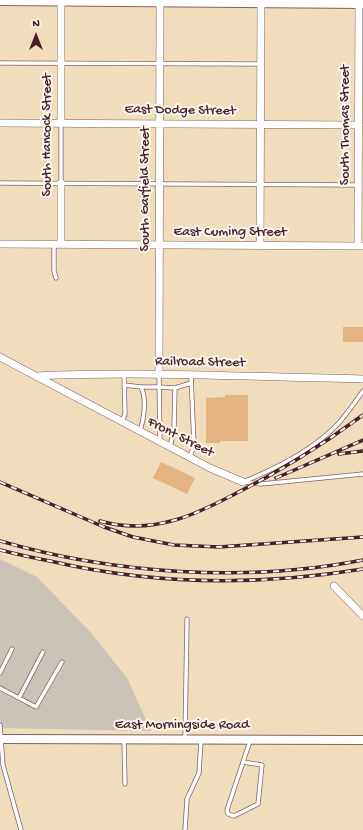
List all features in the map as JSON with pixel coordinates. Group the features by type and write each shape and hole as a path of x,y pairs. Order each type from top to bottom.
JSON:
{"street":[{"path":"0,1 360,3"},
{"name":"South Hancock Street","path":"61,2 61,123"},
{"path":"260,246 261,2"},
{"name":"South Garfield Street","path":"159,375 160,3"},
{"name":"South Thomas Street","path":"360,3 358,185 361,246"},
{"name":"East Dodge Street","path":"0,123 359,125"},
{"name":"South Hancock Street","path":"58,244 61,184"},
{"name":"East Cuming Street","path":"0,244 361,246"},
{"name":"Front Street","path":"0,357 140,432 243,482"},
{"name":"Railroad Street","path":"36,376 124,374 363,379"},
{"path":"334,586 363,616"},
{"name":"East Morningside Road","path":"1,739 363,740"}],"lane":[{"path":"0,63 260,64"},
{"name":"South Hancock Street","path":"61,123 61,184"},
{"path":"0,183 358,185"},
{"path":"56,278 54,271 58,244"},
{"path":"122,422 125,414 124,374"},
{"path":"159,375 160,442"},
{"path":"190,375 194,445 190,457"},
{"path":"124,385 142,388 175,388 191,383"},
{"path":"140,432 144,417 144,393 142,388"},
{"path":"170,447 174,430 175,388"},
{"path":"243,482 268,472 312,446 336,426 363,391"},
{"name":"Front Street","path":"243,482 261,484 363,474"},
{"path":"185,739 187,619"},
{"path":"0,673 12,649"},
{"path":"19,698 43,652"},
{"path":"0,688 36,707 62,662"},
{"path":"0,725 3,762 21,830"},
{"path":"124,739 126,784"},
{"path":"184,830 187,799 199,773 201,739"},
{"path":"243,762 262,765 258,804 234,816 228,814 227,810 250,740"}],"shaded area":[{"path":"0,559 37,577 92,634 127,678 151,731 0,728"}],"building":[{"path":"343,327 363,327 363,342 343,342"},
{"path":"225,395 248,395 248,441 220,441 220,443 206,443 206,398 225,397"},
{"path":"161,462 195,478 187,494 153,478"}],"railway":[{"path":"100,521 118,525 138,526 175,520 196,513 282,468 331,438 363,415"},
{"path":"276,478 363,440"},
{"path":"339,454 363,451"},
{"path":"0,482 104,527 133,537 174,545 219,547 363,537"},
{"path":"0,541 88,561 134,568 180,572 227,573 273,571 319,567 363,560"},
{"path":"0,550 89,569 167,579 245,580 285,578 324,575 363,569"}]}
